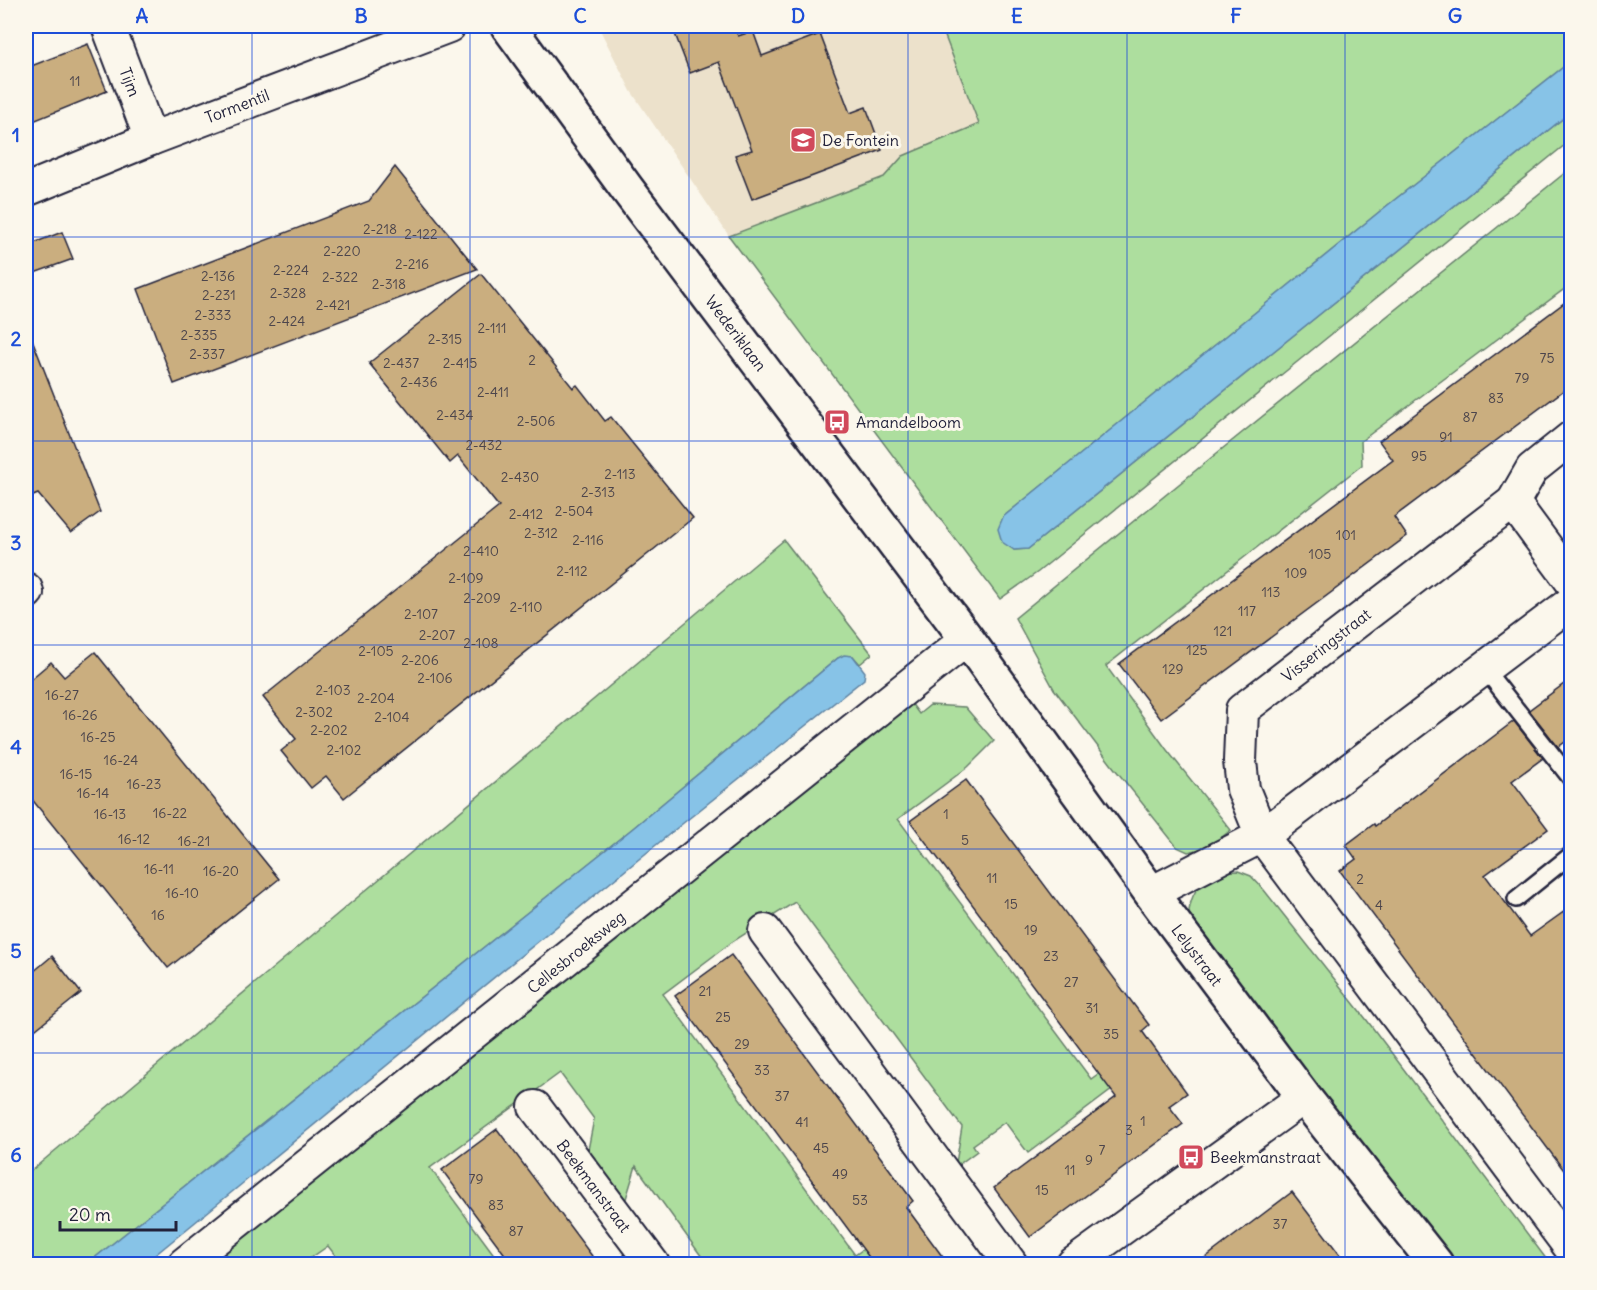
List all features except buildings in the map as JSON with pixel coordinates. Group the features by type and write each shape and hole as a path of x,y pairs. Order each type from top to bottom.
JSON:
{"street":[{"name":"Tijm","path":"108,26 151,139"},
{"name":"Tormentil","path":"26,190 151,139 449,26"},
{"name":"Wederiklaan","path":"508,26 627,189 967,639"},
{"name":"Visseringstraat","path":"1262,836 1243,789 1240,761 1242,710 1513,502 1532,469 1572,437"},
{"path":"1513,502 1572,582"},
{"path":"1151,893 1262,836 1572,602"},
{"name":"Lelystraat","path":"967,639 1151,893 1304,1097 1436,1264"},
{"name":"Cellesbroeksweg","path":"184,1264 967,639"},
{"path":"1262,836 1572,1250"},
{"path":"765,931 1011,1264"},
{"path":"1073,1264 1304,1097"},
{"name":"Beekmanstraat","path":"535,1107 653,1264"}],"lane":[{"path":"1484,668 1572,780"},
{"path":"1515,899 1572,855"}],"shaded area":[{"name":"De Fontein","path":"598,26 941,26 979,124 903,156 884,177 729,236 631,91"}],"green space":[{"path":"941,26 1571,26 1571,61 1379,212 1003,517 1014,550 1028,549 1571,112 1571,140 1038,572 1000,599 729,236 884,177 903,156 979,124"},
{"path":"1571,168 1571,284 1361,441 1362,465 1106,666 1167,750 1231,830 1209,847 1188,852 1177,847 1054,689 1015,618"},
{"path":"784,540 872,654 860,664 853,656 838,658 633,828 87,1264 26,1264 26,1175"},
{"path":"911,703 919,714 930,705 965,707 994,741 968,767 898,819 1091,1079 1109,1066 1121,1083 1028,1153 1005,1122 973,1145 977,1151 958,1165 956,1163 962,1127 795,902 732,942 663,994 855,1255 873,1242 885,1259 878,1264 707,1264 636,1166 625,1202 587,1155 594,1119 560,1073 430,1168 501,1264 342,1264 328,1246 302,1264 204,1264"},
{"path":"1238,871 1251,876 1264,890 1366,1019 1550,1264 1442,1264 1188,922 1191,900 1201,884 1216,875"}],"water":[{"path":"1571,61 1571,112 1028,549 1014,550 1002,542 998,529 1003,517 1379,212"},
{"path":"844,655 853,656 865,672 864,679 672,832 144,1264 87,1264 633,828"}],"place":[{"name":"De Fontein","path":"803,140"},
{"name":"Amandelboom","path":"837,422"},
{"name":"Beekmanstraat","path":"1191,1157"}]}
